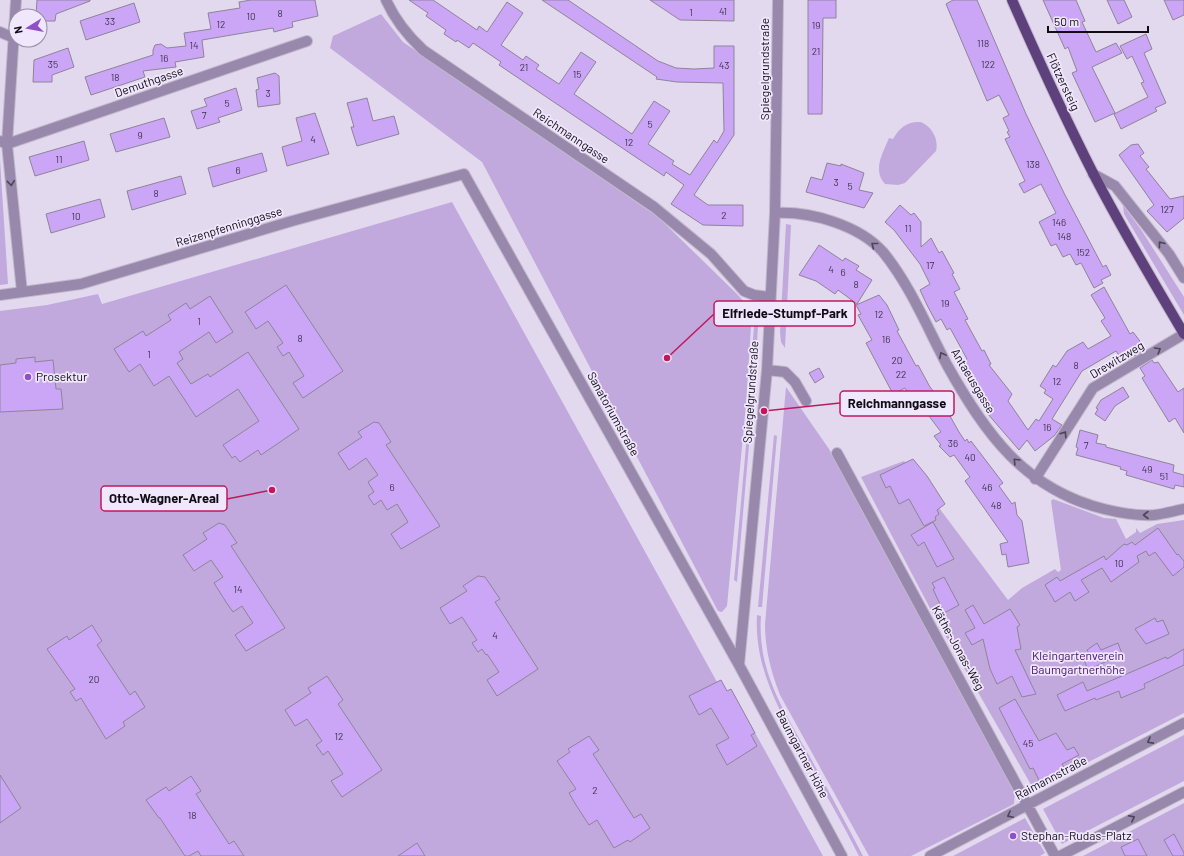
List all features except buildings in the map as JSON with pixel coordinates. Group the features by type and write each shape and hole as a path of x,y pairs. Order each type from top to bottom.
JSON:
{"main road":[{"name":"Flötzersteig","path":"1012,0 1049,85 1093,174 1142,264 1184,334"}],"street":[{"name":"Reichmanngasse","path":"386,0 397,22 423,50 654,207 711,254 744,291 754,295 770,297"},
{"name":"Spiegelgrundstraße","path":"739,665 767,370 775,213 778,0"},
{"name":"Demuthgasse","path":"3,142 307,42"},
{"path":"13,48 3,142 22,292"},
{"name":"Reizenpfenninggasse","path":"0,295 88,282 292,221 464,174"},
{"name":"Sanatoriumstraße","path":"464,174 739,665"},
{"path":"1093,174 1115,186 1169,254 1184,277"},
{"name":"Antaeusgasse","path":"775,213 786,212 820,216 857,232 882,251 906,287 948,366 976,414 1003,449 1035,479 1090,506 1115,512 1155,515 1184,509"},
{"name":"Drewitzweg","path":"1035,479 1093,388 1184,334"},
{"path":"767,370 785,372 795,382 806,401"},
{"name":"Käthe-Jonas-Weg","path":"838,453 1029,805 1055,856"},
{"name":"Baumgartner Höhe","path":"739,665 842,856"},
{"name":"Raimannstraße","path":"930,856 1184,723"},
{"path":"1060,856 1184,792"}],"green space":[{"path":"381,14 403,42 658,217 737,294 752,311 746,404 727,606 722,612 718,611 482,162 330,48 333,36"},
{"path":"921,122 925,124 934,134 937,147 936,151 905,183 898,185 885,184 881,179 879,167 889,138 893,139 904,126 908,124"},
{"path":"0,160 8,284 0,285"},
{"path":"452,202 717,682 721,680 727,691 731,689 823,856 0,856 0,311 47,305 98,294 102,304"},
{"path":"1123,205 1142,231 1184,297 1184,315 1124,214"},
{"path":"786,224 791,225 785,348 781,342 780,332"},
{"path":"754,326 758,326 754,393 749,391"},
{"path":"786,387 829,449 1015,791 1014,804 911,856 869,856 780,695 771,669 767,651 765,624"},
{"path":"753,400 737,582 734,580 750,401"},
{"path":"774,435 777,436 762,607 758,607"},
{"name":"Kleingartenverein Baumgartnerhöhe","path":"904,461 1008,600 1022,588 1055,569 1058,572 1061,570 1051,501 1053,499 1104,518 1116,519 1126,539 1136,532 1136,528 1140,533 1157,524 1184,520 1184,713 1034,790 932,612 861,477"},
{"path":"757,615 761,616 763,655 774,690 863,856 859,856 770,689 760,653 757,634"},
{"path":"1184,735 1184,781 1062,844 1043,809"},
{"path":"1184,803 1184,856 1083,856"},
{"name":"Stephan-Rudas-Platz","path":"1025,818 1045,853 1040,856 953,856"}],"place":[{"name":"Elfriede-Stumpf-Park","path":"667,358"},
{"name":"Prosektur","path":"28,377"},
{"name":"Reichmanngasse","path":"764,411"},
{"name":"Otto-Wagner-Areal","path":"272,490"},
{"name":"Stephan-Rudas-Platz","path":"1013,836"}]}
